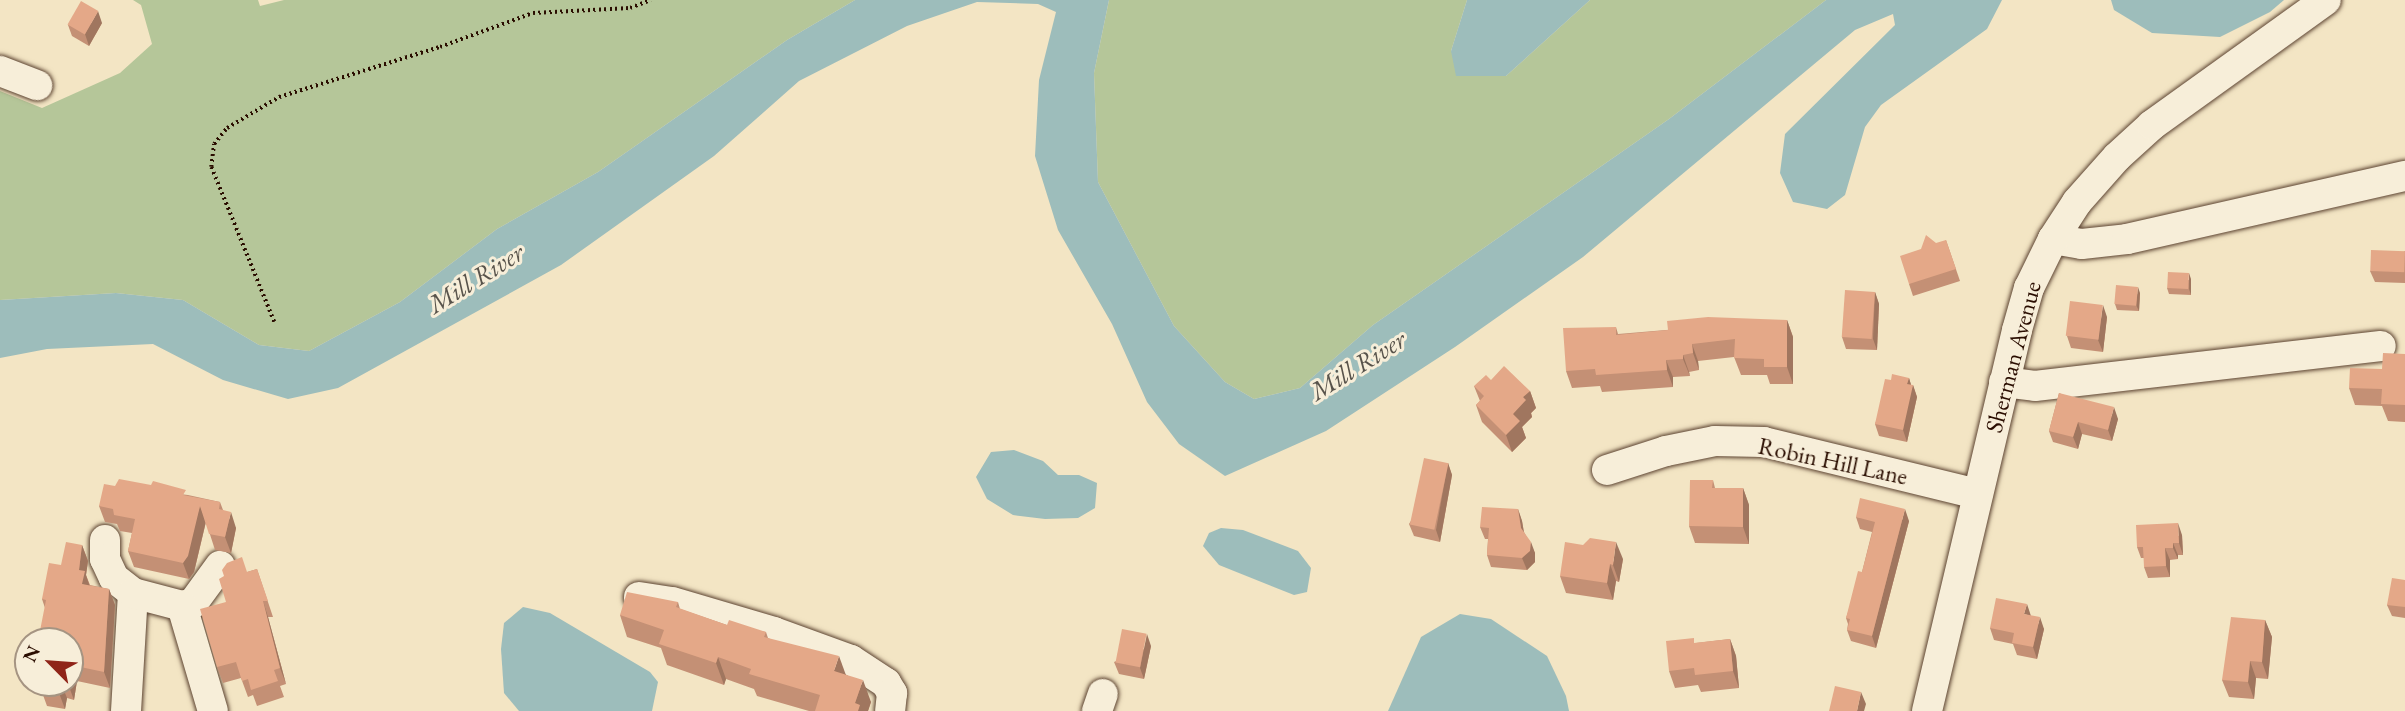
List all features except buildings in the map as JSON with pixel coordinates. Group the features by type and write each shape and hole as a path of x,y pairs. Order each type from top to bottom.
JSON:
{"street":[{"name":"Sherman Avenue","path":"1927,711 2004,382 2029,288 2053,239 2077,202 2117,157 2152,125 2326,0"},
{"path":"0,71 37,85"},
{"path":"2053,239 2082,244 2127,239 2405,176"},
{"path":"2004,382 2035,386 2382,346"},
{"name":"Robin Hill Lane","path":"1607,470 1666,451 1716,441 1764,442 1978,494"},
{"path":"106,541 105,559 114,578 133,593 182,606 193,603 220,566"},
{"path":"126,711 133,593"},
{"path":"639,597 697,609 851,660 886,683 892,693 891,711"},
{"path":"182,606 213,711"}],"path":[{"path":"274,322 211,167 215,144 227,128 279,97 428,51 533,13 629,8 651,0"}],"green space":[{"path":"133,0 258,0 260,6 284,0 855,0 787,40 598,172 497,229 400,302 309,351 259,345 183,300 116,293 0,300 0,91 42,108 120,73 152,44 141,5"},
{"path":"1109,0 1467,0 1451,51 1506,76 1590,0 1826,0 1669,119 1373,325 1300,388 1254,399 1225,382 1174,326 1098,182 1094,73"}],"water":[{"name":"Mill River","path":"855,0 1109,0 1094,73 1098,182 1174,326 1225,382 1254,399 1300,388 1373,325 1669,119 1826,0 2002,0 1987,29 1881,105 1865,127 1845,195 1827,209 1793,202 1780,173 1785,134 1895,25 1893,14 1855,30 1583,257 1455,347 1326,431 1225,476 1179,444 1147,402 1112,324 1058,230 1035,156 1039,80 1056,12 1038,4 977,2 907,26 799,81 714,156 561,265 338,388 288,399 223,380 153,344 47,349 0,358 0,300 116,293 183,300 259,345 309,351 400,302 497,229 598,172 787,40"},
{"path":"1467,0 1590,0 1506,76 1456,76 1451,51"},
{"path":"2111,0 2284,0 2270,12 2220,37 2152,33 2114,10"},
{"path":"1014,450 1043,461 1058,475 1079,475 1097,483 1095,508 1078,518 1045,519 1013,515 987,499 976,477 991,452"},
{"path":"1221,528 1243,530 1298,551 1311,568 1307,592 1294,595 1219,565 1203,546 1209,533"},
{"path":"523,607 550,613 650,672 658,682 652,711 519,711 504,693 501,649 504,623"},
{"path":"1460,614 1491,619 1547,656 1566,696 1569,711 1388,711 1421,637"}]}
